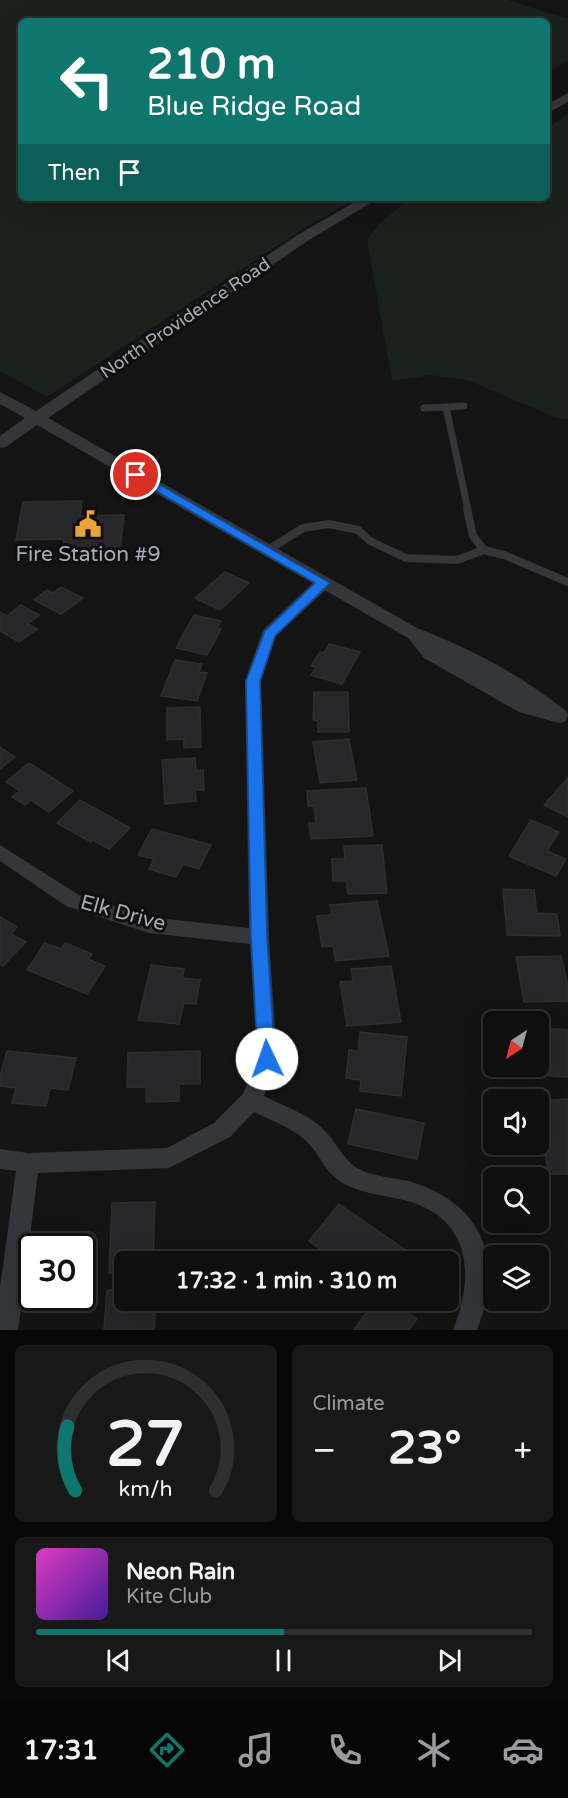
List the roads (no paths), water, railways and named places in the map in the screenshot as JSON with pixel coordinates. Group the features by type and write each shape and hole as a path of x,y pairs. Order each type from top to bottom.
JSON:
{"street":[{"path":"550,108 568,97"},
{"name":"North Providence Road","path":"0,443 304,237 367,201"},
{"path":"0,397 410,632 431,653 526,707 563,718"},
{"path":"0,1159 28,1163 168,1158 222,1130 252,1100 267,1059 259,937 253,681 269,634 323,583"},
{"name":"Elk Drive","path":"0,852 74,901 149,925 259,937"},
{"path":"252,1100 314,1135 335,1163 346,1173 360,1181 406,1190 435,1201 463,1224 475,1254 476,1287 465,1330"},
{"path":"6,1330 28,1163"}],"lane":[{"path":"424,408 464,406"},
{"path":"446,407 472,536 484,550"},
{"path":"268,550 303,528 329,524 358,530 370,541 406,558 457,560 484,550 504,555 568,582"}],"place":[{"name":"Fire Station #9","path":"88,524"}]}
